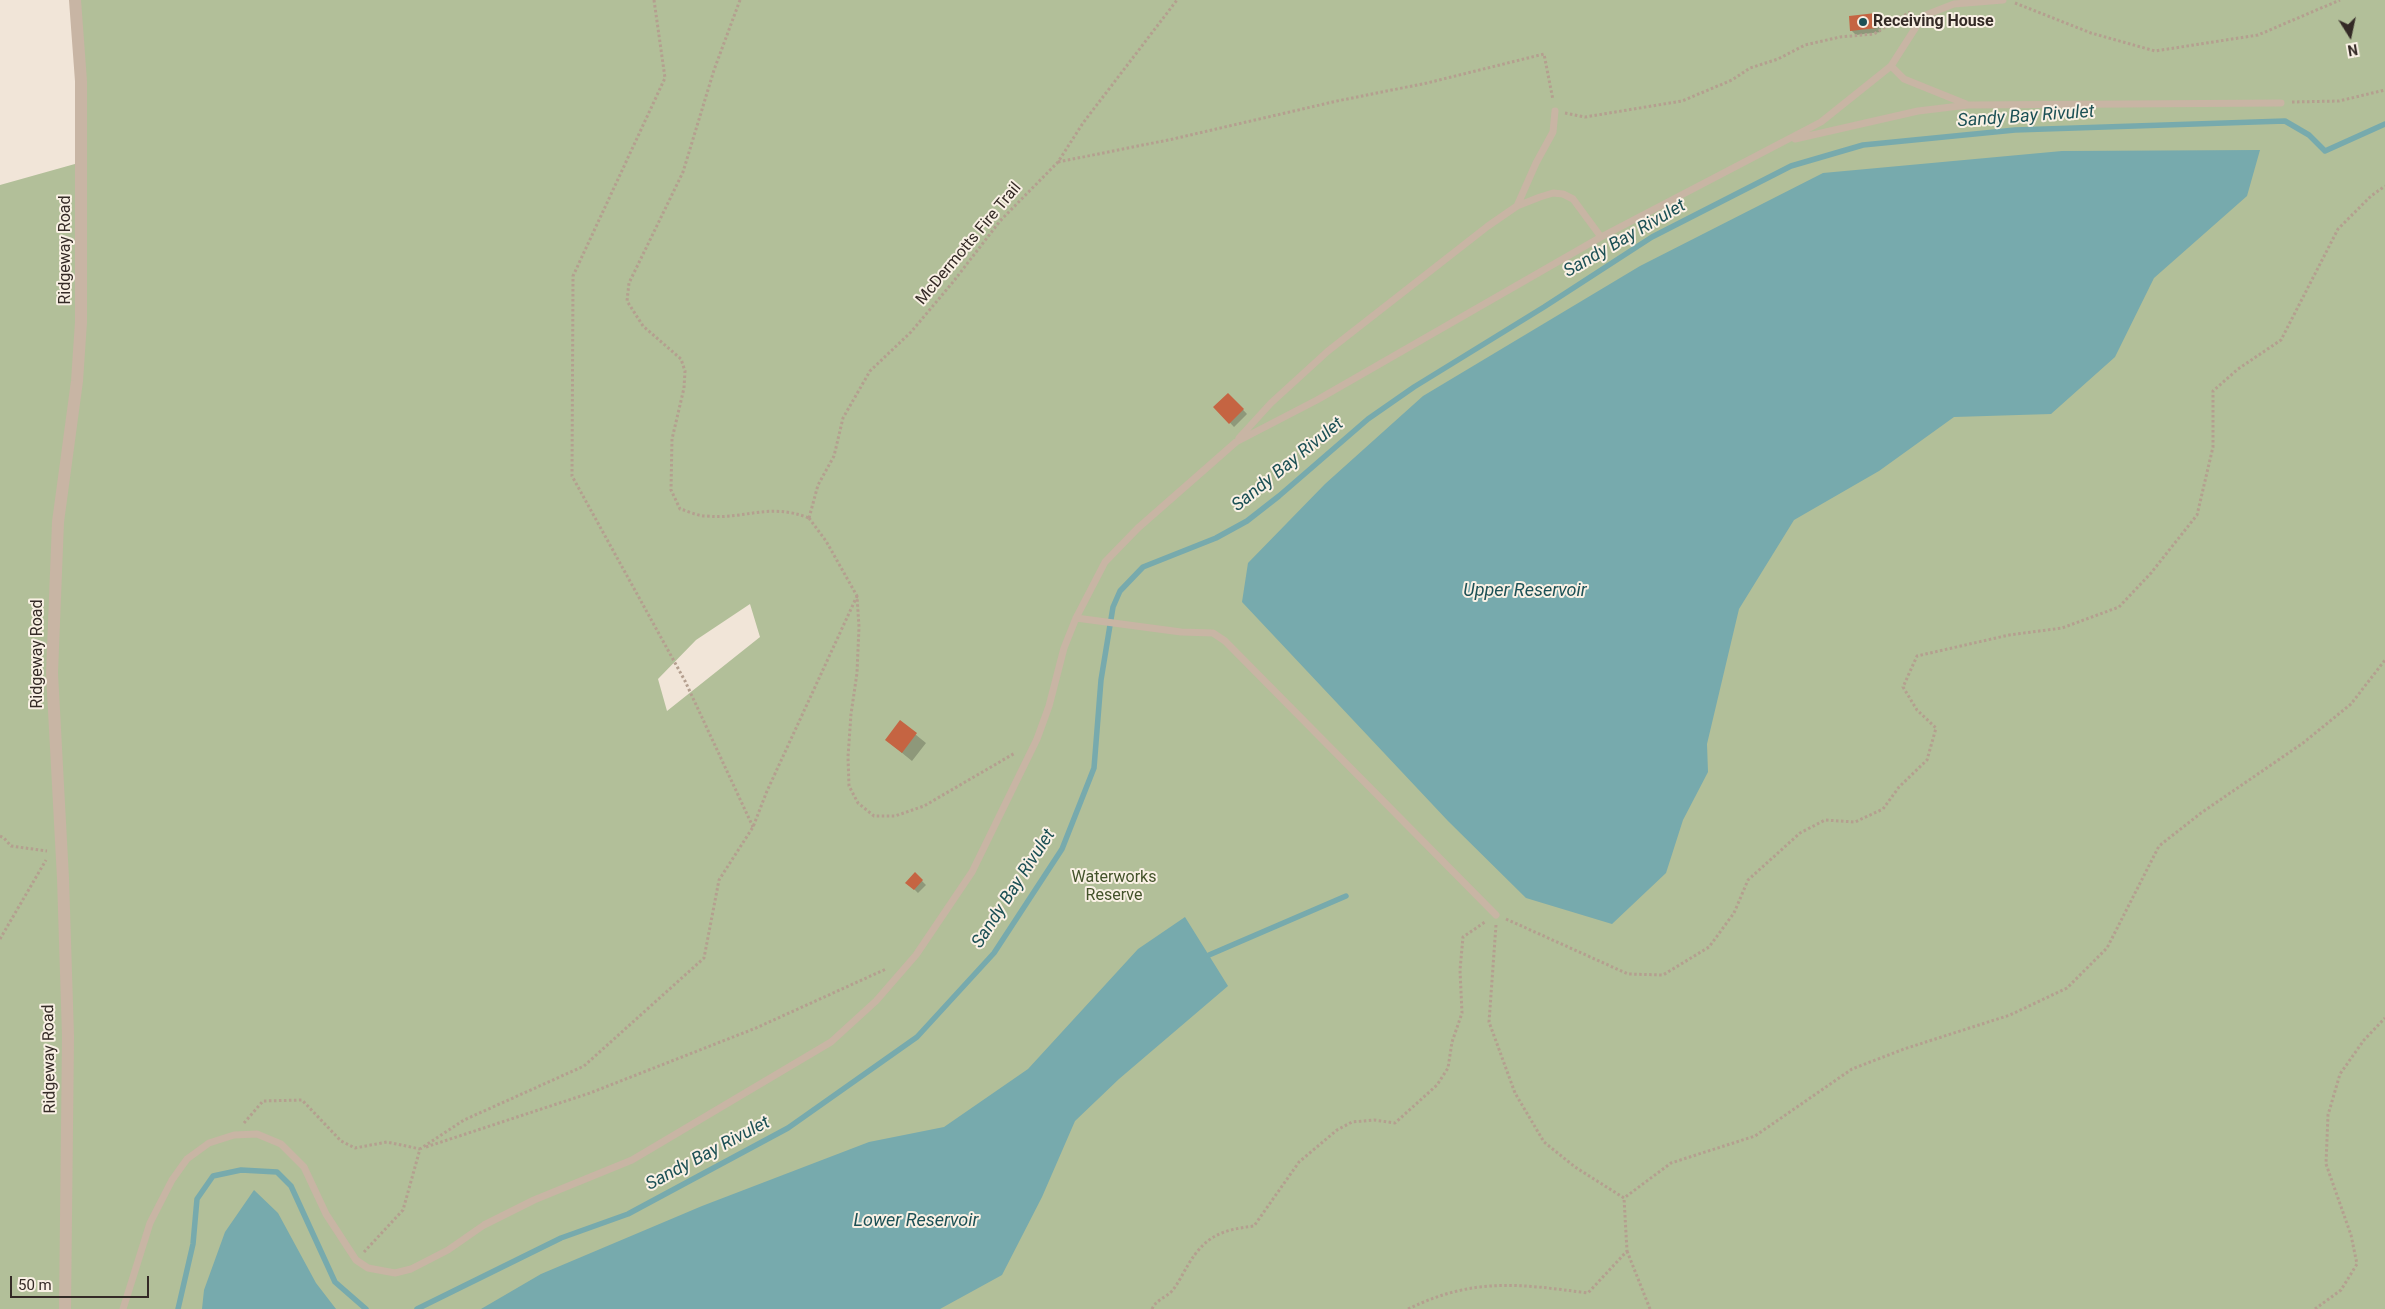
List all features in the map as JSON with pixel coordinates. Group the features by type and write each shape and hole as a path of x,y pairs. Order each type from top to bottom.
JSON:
{"street":[{"name":"Ridgeway Road","path":"65,1309 68,1036 65,992 63,878 52,673 58,522 77,382 81,322 81,82 75,0"}],"lane":[{"path":"1236,442 1317,400 1601,236 1787,142 1821,122 1891,66 1923,16 1954,4 2002,0"},
{"path":"1891,66 1904,79 1968,105"},
{"path":"1787,142 1918,111 1968,105 2281,103"},
{"path":"1518,206 1536,163 1553,132 1555,111"},
{"path":"123,1309 150,1223 172,1180 186,1159 209,1143 234,1134 257,1134 281,1144 304,1167 326,1214 356,1260 368,1268 380,1272 395,1273 412,1269 448,1250 484,1225 526,1204 632,1160 831,1042 876,1001 922,947 972,872 1038,739 1049,706 1064,648 1076,618 1105,562 1138,528 1236,442 1271,403 1328,351 1473,238 1518,206 1540,196 1553,193 1563,194 1573,199 1601,236"},
{"path":"1076,618 1125,623 1181,632 1213,634 1225,641 1496,915"}],"path":[{"path":"654,0 664,78 574,276 572,476 685,680 753,827"},
{"path":"740,0 714,70 683,172 629,283 627,301 643,326 681,359 685,371 684,388 672,439 671,490 680,509 705,516 733,516 763,510 792,512 809,518 826,541 857,596 859,627 858,664 848,757 849,786 858,803 874,816 895,816 924,806 1038,739"},
{"name":"McDermotts Fire Trail","path":"809,518 818,486 834,456 843,418 870,371 911,332 1000,221 1058,162 1083,123 1177,0"},
{"path":"2007,0 2091,33 2155,51 2258,35 2340,0"},
{"path":"1058,162 1174,139 1338,101 1427,83 1544,54 1555,111 1584,117 1682,101 1732,80 1750,68 1778,59 1805,45 1874,34 1917,7"},
{"path":"2281,103 2339,101 2385,90"},
{"path":"1496,915 1628,974 1663,975 1709,947 1734,913 1748,880 1800,833 1825,820 1855,822 1883,809 1899,787 1927,760 1936,728 1917,710 1903,687 1918,656 2008,635 2062,628 2119,607 2151,573 2197,515 2213,447 2213,391 2238,369 2281,340 2338,229 2371,196 2385,186"},
{"path":"356,1260 403,1210 420,1149 464,1120 584,1066 704,958 719,880 753,827 767,791 857,596"},
{"path":"1624,1198 1671,1163 1755,1136 1852,1069 1904,1049 1958,1034 2010,1015 2067,988 2107,948 2159,846 2201,813 2302,743 2351,704 2385,660"},
{"path":"0,836 11,846 51,852 0,939"},
{"path":"1496,915 1489,1022 1515,1094 1544,1142 1575,1166 1624,1198"},
{"path":"1152,1309 1154,1304 1172,1291 1193,1256 1207,1242 1222,1231 1254,1226 1300,1162 1337,1130 1352,1122 1374,1120 1395,1123 1437,1085 1448,1068 1452,1042 1462,1013 1460,970 1463,937 1496,915"},
{"path":"234,1134 262,1101 302,1100 341,1141 355,1148 387,1142 420,1149 590,1093 756,1028 889,967"},
{"path":"2315,1309 2341,1290 2357,1264 2351,1235 2326,1164 2328,1115 2340,1074 2364,1040 2385,1018"},
{"path":"1624,1198 1627,1251 1650,1309"},
{"path":"1408,1309 1433,1297 1487,1285 1527,1285 1588,1294 1627,1251"}],"green space":[{"name":"Waterworks Reserve","path":"75,0 2385,0 2385,1309 0,1309 0,185 82,162","holes":["750,604 760,637 667,711 658,679 696,640"]}],"water":[{"name":"Upper Reservoir","path":"2260,150 2247,196 2154,278 2115,357 2051,414 1954,417 1879,471 1794,520 1739,609 1707,744 1708,772 1683,820 1666,873 1612,924 1526,898 1448,821 1242,602 1248,563 1325,484 1423,396 1640,266 1823,173 2062,151"},
{"name":"Lower Reservoir","path":"1185,917 1228,986 1119,1079 1075,1121 1042,1197 1002,1275 940,1309 481,1309 541,1274 702,1206 869,1142 944,1127 1028,1069 1138,949"},
{"path":"254,1190 278,1213 316,1283 336,1309 202,1309 204,1290 225,1232"}],"building":[{"name":"Receiving House","path":"1876,13 1877,28 1850,31 1849,16"},
{"path":"1228,393 1244,409 1229,424 1213,407"},
{"path":"900,720 917,733 902,753 885,740"},
{"path":"915,872 923,880 914,890 905,883"}],"waterway":[{"name":"Sandy Bay Rivulet","path":"417,1309 561,1238 628,1214 788,1128 917,1037 994,953 1062,849 1094,768 1101,680 1113,607 1120,591 1143,567 1216,538 1247,521 1279,496 1368,419 1414,387 1544,307 1652,237 1791,166 1863,145 2015,130 2285,121 2309,135 2325,151 2385,124"},
{"path":"1209,955 1346,896"},
{"name":"Sandy Bay Rivulet","path":"178,1309 193,1244 197,1199 213,1176 241,1170 277,1172 291,1186 335,1282 366,1309"}],"place":[{"name":"Receiving House","path":"1863,22"}]}
